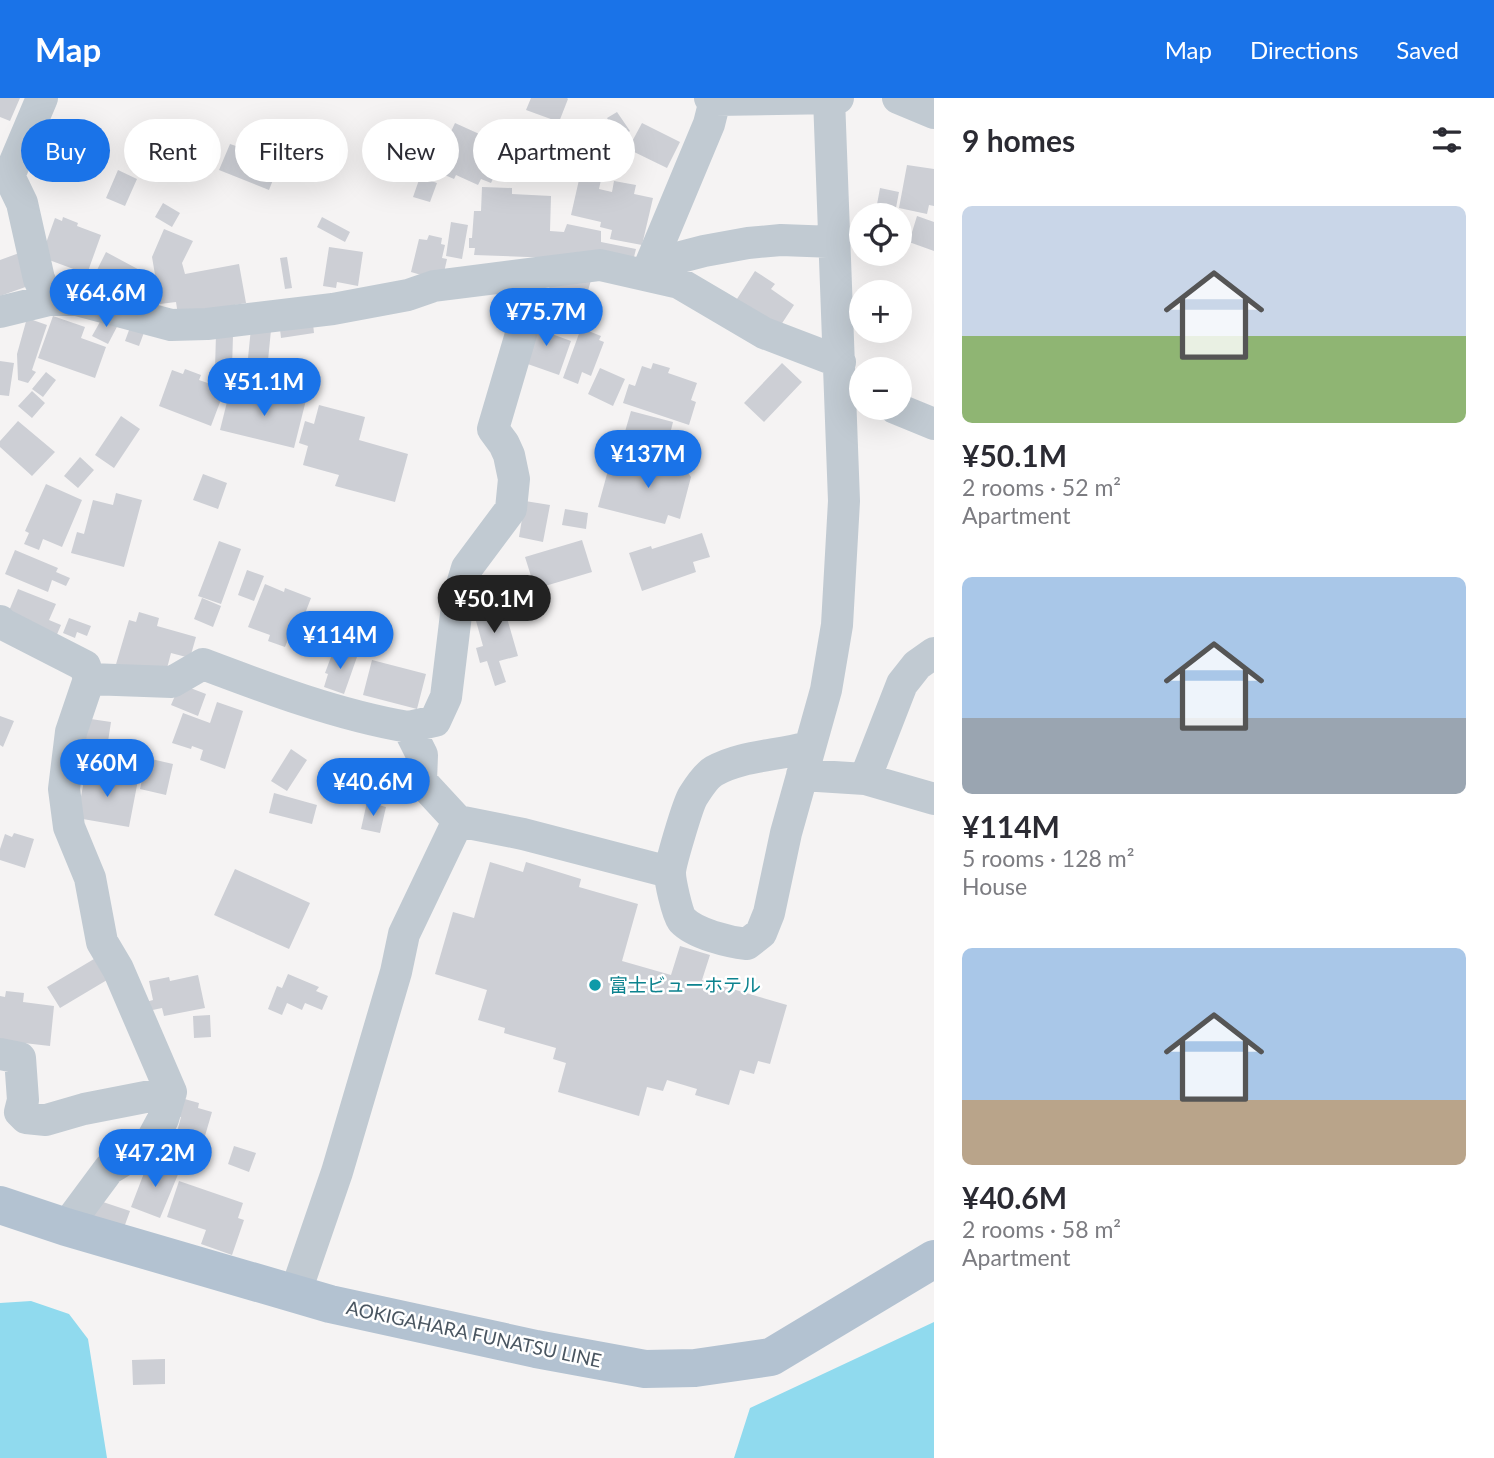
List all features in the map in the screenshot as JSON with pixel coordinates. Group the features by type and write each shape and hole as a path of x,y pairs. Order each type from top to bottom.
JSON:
{"main road":[{"name":"AOKIGAHARA FUNATSU LINE","path":"0,1205 66,1227 330,1304 645,1369 695,1368 771,1357 934,1259"}],"street":[{"path":"42,98 9,176 22,203 39,279 49,300"},
{"path":"653,276 709,124 713,99 832,98 834,242 848,381 837,625 826,690 805,761 786,833 769,913 761,933 747,944 729,942 683,921 670,872 692,797 713,772 747,759 786,753 805,761 934,799"},
{"path":"898,98 934,113"},
{"path":"653,276 677,258 704,251 781,240 834,242"},
{"path":"0,312 49,300 77,300 171,326 333,309 408,295 434,286 600,265 679,284 848,381"},
{"path":"89,679 172,682 203,664 249,682 354,714 408,727 435,721 446,697 458,598 467,568 511,509 514,479 509,456 493,429 539,273"},
{"path":"912,415 934,424"},
{"path":"0,622 85,666 89,679 71,732 64,789 69,827 90,878 102,942 118,969 171,1092 163,1119 149,1145 109,1169 66,1227"},
{"path":"865,779 902,684 909,673 934,653"},
{"path":"408,727 422,755 421,780 458,821 523,834 670,872"},
{"path":"295,1294 337,1172 396,972 404,934 458,821"},
{"path":"0,1054 20,1058 23,1100 20,1112 26,1118 46,1120 84,1109 171,1092"}],"water":[{"path":"31,1301 69,1314 88,1339 107,1458 0,1458 0,1303"},
{"path":"934,1322 934,1458 734,1458 750,1408"}],"building":[{"path":"0,98 20,98 10,121 0,117"},
{"path":"531,98 568,99 560,119 551,119 526,110"},
{"path":"617,112 622,119 608,119"},
{"path":"642,123 680,142 667,168 635,152 635,136"},
{"path":"459,125 473,131 473,182 480,182 478,185 459,176"},
{"path":"230,144 235,146 235,176 221,171"},
{"path":"907,165 934,169 934,206 929,205 927,214 912,211 912,203 900,203"},
{"path":"118,170 124,173 124,182 136,182 125,206 106,198"},
{"path":"249,182 272,182 269,190"},
{"path":"418,182 437,183 430,202 413,197"},
{"path":"578,182 600,182 599,189 612,192 614,182 636,185 634,194 653,198 642,245 610,239 612,230 600,227 601,222 571,215"},
{"path":"482,187 512,188 512,194 551,196 550,231 564,232 567,224 601,231 601,242 636,249 633,261 474,255 475,248 469,248 469,238 472,238 474,211 481,211"},
{"path":"880,188 899,192 897,203 877,203"},
{"path":"163,203 180,213 172,227 155,217"},
{"path":"917,216 934,222 934,251 912,243"},
{"path":"63,217 78,223 77,226 101,235 87,274 41,257 55,218 62,221"},
{"path":"322,217 350,232 345,242 317,227"},
{"path":"451,222 468,225 462,259 446,256"},
{"path":"164,229 193,241 182,263 185,274 239,264 246,303 178,315 176,302 160,304 152,257"},
{"path":"429,235 442,238 441,244 445,245 442,258 447,259 443,277 428,277 411,272 419,239 427,240"},
{"path":"329,247 363,252 358,286 337,282 336,288 323,286"},
{"path":"22,252 34,284 0,296 0,260"},
{"path":"106,252 147,274 136,295 95,274"},
{"path":"287,257 292,288 285,289 280,258"},
{"path":"755,271 775,284 771,289 794,305 777,331 735,302"},
{"path":"552,279 591,280 586,298 577,295 571,308 545,301"},
{"path":"105,313 120,321 108,344 92,336"},
{"path":"312,315 314,333 281,338 279,320"},
{"path":"53,316 85,327 81,338 106,347 95,378 38,358"},
{"path":"538,316 553,321 549,333 571,341 559,375 522,362"},
{"path":"27,318 47,325 32,370 36,372 28,383 18,380 17,354"},
{"path":"132,322 146,327 139,346 125,341"},
{"path":"251,328 271,330 265,391 245,388"},
{"path":"581,328 601,336 599,340 604,342 591,376 582,372 578,384 563,378"},
{"path":"216,334 233,335 232,369 215,369"},
{"path":"0,361 14,363 9,396 0,395"},
{"path":"653,363 670,368 668,373 697,383 691,400 696,402 689,425 623,403 629,384 635,386 642,366 651,369"},
{"path":"782,363 802,382 764,422 744,403"},
{"path":"600,368 625,379 613,406 588,394"},
{"path":"185,369 201,375 199,380 225,389 211,426 159,406 172,370 183,374"},
{"path":"46,372 56,380 43,397 32,389"},
{"path":"230,390 277,401 278,394 306,400 294,448 220,430"},
{"path":"32,391 45,403 32,418 18,406"},
{"path":"319,405 365,417 359,440 408,454 395,502 335,486 339,475 303,465 308,446 299,443 305,421 314,424"},
{"path":"631,411 673,422 667,446 624,435"},
{"path":"121,416 140,429 114,468 95,455"},
{"path":"18,421 55,452 32,476 0,447 0,441"},
{"path":"672,449 691,477 680,519 668,515 665,524 598,507 610,463 641,473 643,466 659,471 664,453"},
{"path":"80,457 94,470 78,488 64,476"},
{"path":"203,474 227,483 218,509 193,500"},
{"path":"46,484 82,500 62,547 43,539 39,550 24,544 29,533 25,531"},
{"path":"116,493 142,500 124,567 71,553 77,532 84,534 93,500 113,505"},
{"path":"525,501 550,505 543,542 519,537"},
{"path":"565,509 588,513 586,529 562,525"},
{"path":"702,533 710,557 693,562 696,572 642,591 629,553 651,546 652,549"},
{"path":"582,540 592,572 535,589 525,557"},
{"path":"219,541 241,549 221,604 198,596"},
{"path":"15,550 58,568 56,572 70,578 66,586 52,580 48,592 5,574"},
{"path":"247,570 264,576 254,601 238,595"},
{"path":"265,584 284,592 285,588 311,598 295,640 289,637 285,647 268,641 270,635 248,627"},
{"path":"18,589 56,604 49,620 61,625 55,639 6,618"},
{"path":"500,594 518,656 499,661 506,682 495,686 487,661 480,663 476,648 483,646 471,603"},
{"path":"202,598 221,606 213,627 194,619"},
{"path":"139,612 159,618 157,626 196,637 190,658 171,653 165,676 114,671 129,620 136,622"},
{"path":"69,618 91,626 87,636 77,632 75,638 63,633"},
{"path":"343,620 366,629 358,652 334,644"},
{"path":"377,620 389,624 384,642 371,638"},
{"path":"334,649 357,657 344,694 324,687 328,674 325,673"},
{"path":"372,660 426,674 417,709 363,695"},
{"path":"180,684 206,694 198,716 171,705"},
{"path":"217,702 243,711 225,769 200,760 203,750 172,743 183,713 210,723"},
{"path":"0,716 14,721 3,747 0,745"},
{"path":"84,718 111,722 107,748 80,744"},
{"path":"291,749 307,760 287,791 271,781"},
{"path":"147,758 173,764 166,795 140,789"},
{"path":"86,770 138,780 129,827 77,818"},
{"path":"274,793 317,805 312,824 269,813"},
{"path":"367,802 386,807 380,833 361,829"},
{"path":"14,833 34,839 25,868 0,860 5,834 12,837"},
{"name":"富士ビューホテル","path":"490,862 523,872 526,862 581,879 579,887 638,904 622,961 671,975 680,946 710,955 702,980 787,1005 770,1064 758,1061 754,1074 740,1070 729,1105 695,1095 697,1089 667,1080 663,1091 647,1087 639,1116 558,1092 566,1063 553,1059 556,1048 504,1033 505,1028 478,1020 487,990 435,974 453,912 474,918"},
{"path":"235,869 310,903 289,949 214,915"},
{"path":"94,959 107,980 60,1008 47,987"},
{"path":"288,974 319,987 316,991 328,996 322,1010 305,1003 302,1010 287,1003 282,1015 268,1009 277,986 282,988"},
{"path":"198,975 205,1008 164,1016 162,1008 148,1011 146,1002 153,1000 149,981 169,977 170,981"},
{"path":"6,991 24,993 23,1002 54,1006 50,1046 15,1042 0,1045 0,996 5,997"},
{"path":"210,1015 211,1037 194,1038 193,1016"},
{"path":"181,1098 199,1103 198,1108 212,1112 202,1146 175,1139 181,1117 176,1116"},
{"path":"234,1146 256,1153 249,1172 228,1164"},
{"path":"149,1160 179,1172 160,1218 131,1207"},
{"path":"179,1181 243,1203 238,1218 244,1220 232,1255 201,1244 206,1230 167,1217"},
{"path":"94,1199 130,1211 122,1233 87,1221"},
{"path":"165,1359 165,1384 133,1385 132,1360"}],"place":[{"name":"富士ビューホテル","path":"595,985"}]}
